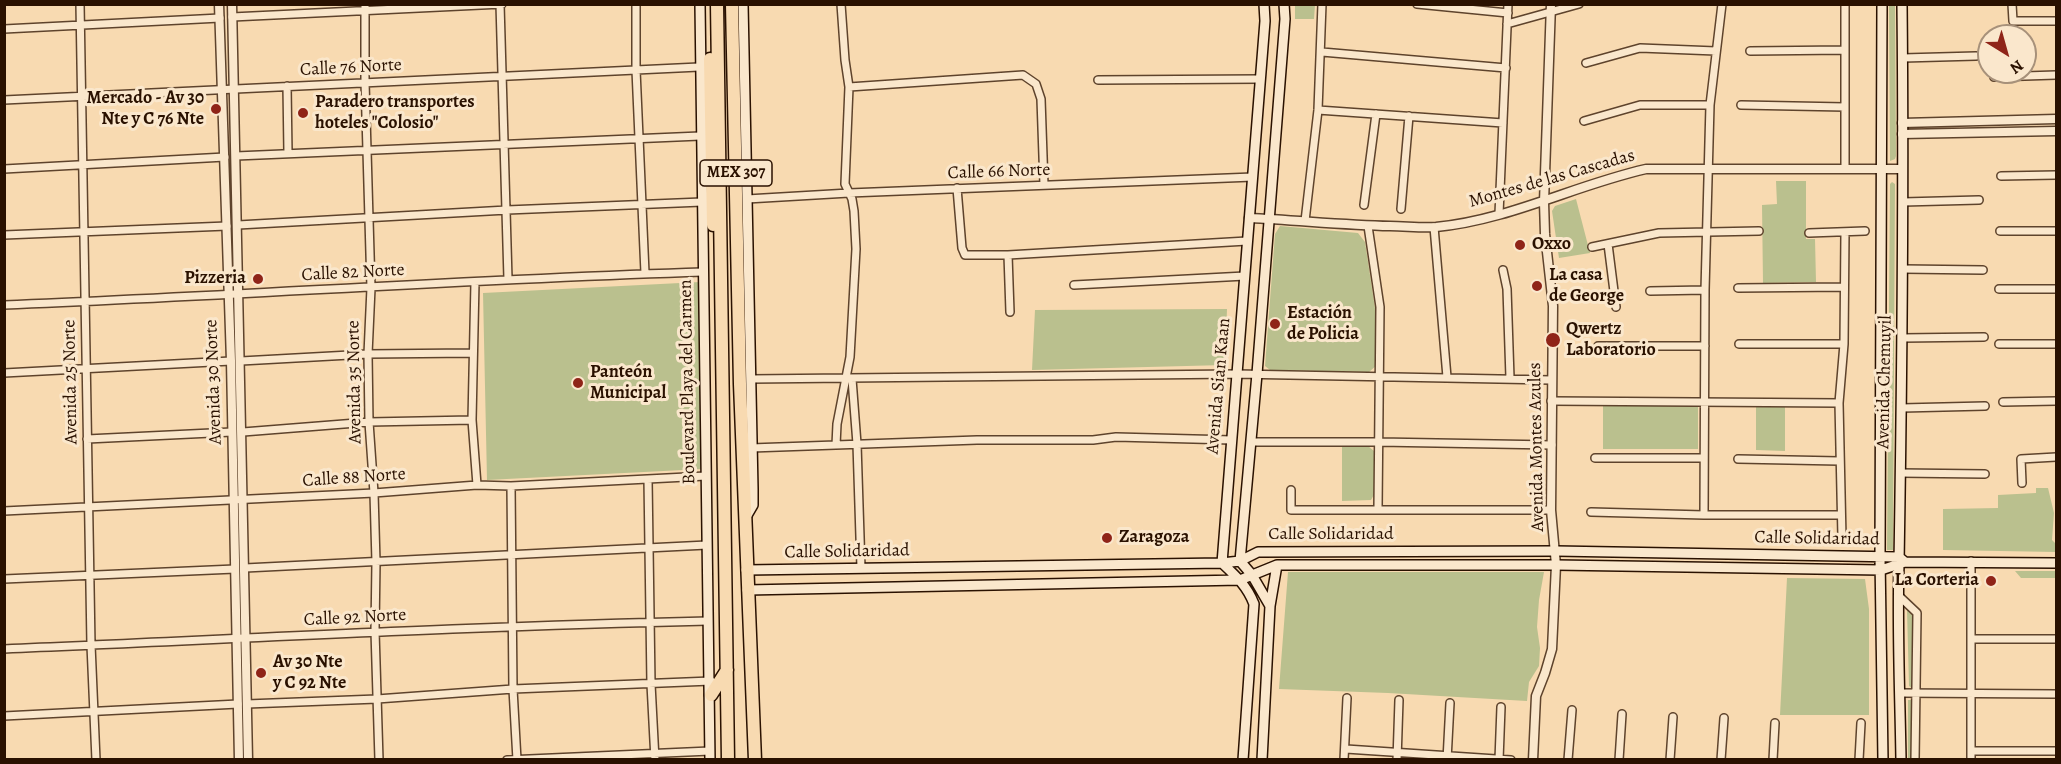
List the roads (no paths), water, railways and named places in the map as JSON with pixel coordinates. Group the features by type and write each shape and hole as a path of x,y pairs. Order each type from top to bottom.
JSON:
{"highway":[{"path":"710,4 710,146 720,502 726,516"},
{"name":"MEX 307","path":"717,4 728,759"},
{"name":"MEX 307","path":"732,4 739,341 755,759"},
{"path":"711,695 728,669"}],"main road":[{"name":"Boulevard Playa del Carmen","path":"700,4 700,136 711,681 710,755"},
{"path":"742,4 753,504 745,519"},
{"name":"Avenida Sian Kaan","path":"1222,563 1265,21 1264,4"},
{"name":"Avenida Sian Kaan","path":"1240,561 1257,374 1285,19 1284,4"},
{"name":"Avenida Chemuyil","path":"1882,4 1880,557 1883,759"},
{"name":"Avenida Chemuyil","path":"1901,759 1899,596 1904,269 1902,4"},
{"name":"Calle Solidaridad","path":"746,570 1222,563 1240,561 1258,552 1556,551 1880,557 1901,561"},
{"path":"1240,561 1252,575 1270,606"},
{"path":"1901,561 2056,563"},
{"name":"Calle Solidaridad","path":"747,590 1240,580 1277,565 1556,565 1881,570 1901,561"},
{"path":"1222,563 1248,590 1254,604 1243,759"},
{"path":"1262,759 1270,606 1277,565"},
{"path":"837,568 837,588"},
{"path":"860,588 861,568"}],"street":[{"name":"Avenida 25 Norte","path":"80,4 88,508 96,759"},
{"name":"Avenida 30 Norte","path":"219,4 231,361 239,759"},
{"name":"Avenida 30 Norte","path":"232,4 243,432 248,759"},
{"path":"636,4 636,70 645,273"},
{"path":"841,4 849,87 845,184 852,199 856,249 849,379 857,444 861,568"},
{"path":"1305,221 1318,110 1322,52 1322,4"},
{"path":"1417,4 1508,13"},
{"path":"1499,214 1508,4"},
{"path":"1507,24 1550,9 1579,4"},
{"path":"1704,515 1705,290 1710,105 1722,4"},
{"path":"1845,4 1845,169"},
{"path":"2012,4 2013,21 2056,21"},
{"path":"232,17 366,8 501,5 508,279"},
{"name":"Avenida 35 Norte","path":"366,8 365,82 371,288 368,354 369,422 374,493 379,759"},
{"name":"Avenida Montes Azules","path":"1533,759 1536,696 1552,649 1556,565 1551,510 1551,380 1554,306 1545,234 1544,202 1550,9"},
{"path":"4,29 220,18"},
{"path":"1586,63 1641,48 1716,51"},
{"path":"1750,51 1845,50"},
{"path":"1322,52 1506,68"},
{"path":"1903,58 1976,56"},
{"name":"Calle 76 Norte","path":"4,100 699,67"},
{"path":"849,87 1023,75 1036,84 1041,99 1044,185"},
{"path":"2037,76 2056,75"},
{"path":"1098,80 1260,79"},
{"path":"287,86 288,153"},
{"path":"1584,121 1640,105 1710,105"},
{"path":"1741,105 1845,107"},
{"path":"1318,110 1503,123"},
{"path":"1364,205 1376,114"},
{"path":"1401,208 1409,116"},
{"path":"1902,123 2056,119"},
{"path":"1902,134 2056,131"},
{"path":"236,156 700,136"},
{"path":"4,168 225,157"},
{"name":"Montes de las Cascadas","path":"1249,218 1368,226 1434,227 1544,202 1572,190 1646,169 1902,170"},
{"path":"2001,176 2056,175"},
{"name":"Calle 66 Norte","path":"747,199 957,188 1252,177"},
{"path":"957,188 965,255 1008,255 1247,242"},
{"path":"1903,202 1979,200"},
{"path":"238,225 702,202"},
{"path":"4,235 227,226"},
{"path":"1368,226 1380,307 1378,508"},
{"path":"1434,227 1447,377"},
{"path":"1592,247 1659,233 1759,231"},
{"path":"1842,538 1839,403 1844,344 1845,231"},
{"path":"1809,233 1865,231"},
{"path":"2000,231 2056,231"},
{"path":"1608,244 1616,307"},
{"path":"1008,255 1010,312"},
{"path":"1904,269 1983,270"},
{"path":"1503,270 1507,289 1510,378"},
{"name":"Calle 82 Norte","path":"4,305 371,288 508,279 703,272"},
{"path":"1074,285 1245,276"},
{"path":"474,282 472,420 477,485"},
{"path":"1738,288 1844,287"},
{"path":"1999,289 2056,289"},
{"path":"1650,291 1705,290"},
{"path":"1903,338 1984,337"},
{"path":"1738,344 1844,344"},
{"path":"1999,344 2056,344"},
{"path":"1598,346 1705,346"},
{"path":"241,361 368,354 473,352"},
{"path":"4,373 231,361"},
{"path":"751,379 1257,374 1551,380"},
{"path":"836,445 837,424 849,379"},
{"path":"1551,401 1705,400 1839,403"},
{"path":"2003,402 2056,401"},
{"path":"1902,408 1985,406"},
{"path":"243,432 369,422 472,420"},
{"path":"87,439 232,432"},
{"path":"751,448 977,440 1093,440 1116,437 1232,440"},
{"path":"1251,442 1552,445"},
{"path":"2022,483 2021,459 2056,457"},
{"path":"1595,458 1703,458"},
{"path":"1738,459 1839,461"},
{"path":"1900,473 1985,474"},
{"name":"Calle 88 Norte","path":"4,512 374,493 477,485 511,486 706,476"},
{"path":"648,479 651,684 655,756"},
{"path":"511,486 510,554 517,759"},
{"path":"1291,490 1291,510 1378,508 1551,510"},
{"path":"1592,512 1841,515"},
{"path":"245,568 707,545"},
{"path":"1971,561 1971,759"},
{"path":"4,579 235,569"},
{"path":"1899,596 1917,613 1915,759"},
{"name":"Calle 92 Norte","path":"4,649 375,631 708,621"},
{"path":"1972,639 2056,639"},
{"path":"247,704 377,699 513,689 711,681"},
{"path":"1900,693 2056,694"},
{"path":"1344,759 1347,698"},
{"path":"1398,756 1399,699"},
{"path":"1448,758 1450,703"},
{"path":"4,716 238,704"},
{"path":"1499,759 1501,707"},
{"path":"1568,759 1572,710"},
{"path":"1619,759 1622,714"},
{"path":"1670,759 1673,717"},
{"path":"1722,759 1724,718"},
{"path":"1773,759 1775,723"},
{"path":"1859,759 1861,723"},
{"path":"1346,749 1398,756 1511,759"},
{"path":"1971,751 2056,751"},
{"path":"507,759 710,755"}],"place":[{"name":"Mercado - Av 30 Nte y C 76 Nte","path":"216,109"},
{"name":"Paradero transportes hoteles \"Colosio\"","path":"303,113"},
{"name":"Oxxo","path":"1520,245"},
{"name":"Pizzeria","path":"258,279"},
{"name":"La casa de George","path":"1537,286"},
{"name":"Estación de Policia","path":"1275,324"},
{"name":"Qwertz Laboratorio","path":"1553,340"},
{"name":"Panteón Municipal","path":"578,383"},
{"name":"Zaragoza","path":"1107,538"},
{"name":"La Corteria","path":"1991,581"},
{"name":"Av 30 Nte y C 92 Nte","path":"261,673"}]}
